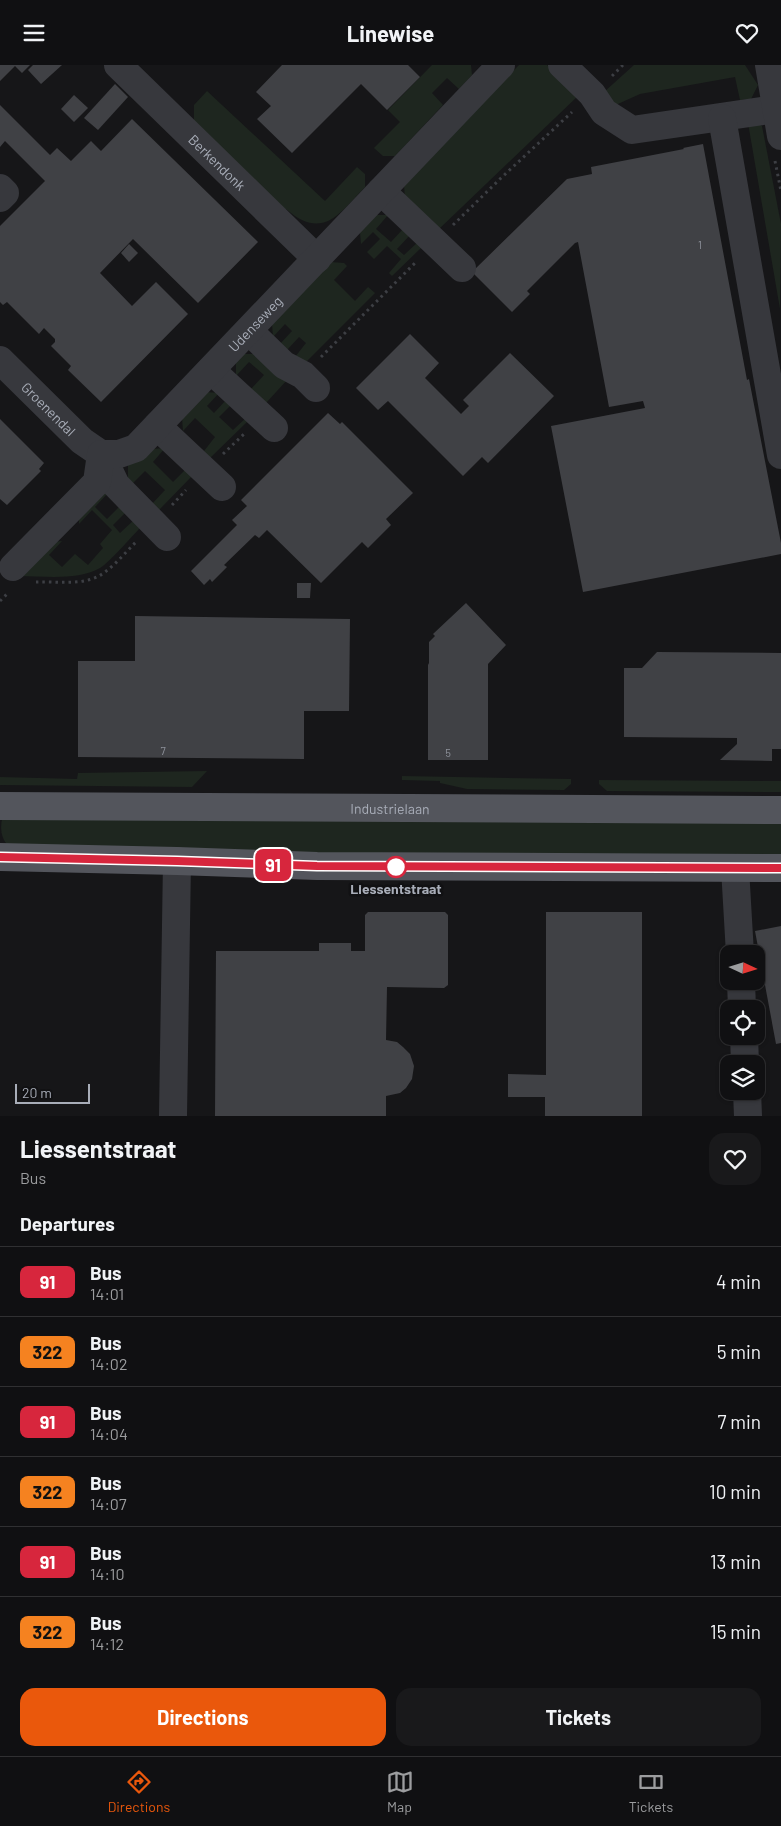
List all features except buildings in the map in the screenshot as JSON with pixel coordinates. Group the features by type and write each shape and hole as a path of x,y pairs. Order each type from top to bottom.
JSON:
{"main road":[{"name":"Industrielaan","path":"0,806 781,810"},
{"path":"0,857 317,866 781,868"}],"street":[{"name":"Berkendonk","path":"118,65 316,259"},
{"name":"Udenseweg","path":"101,454 119,454 136,448 501,65"},
{"path":"562,65 592,94 604,112 632,130 776,109"},
{"path":"769,65 781,136"},
{"path":"722,118 769,322 781,455"},
{"path":"0,188 5,193 0,198"},
{"path":"381,191 462,268"},
{"path":"248,331 284,365 302,375 316,388"},
{"name":"Groenendal","path":"0,360 82,441 101,454"},
{"path":"211,369 274,428"},
{"path":"158,426 222,487"},
{"path":"101,454 116,485 167,537"},
{"path":"13,567 97,482 101,454"},
{"path":"173,1116 177,861"},
{"path":"736,868 740,945"},
{"path":"747,1100 748,1116"}],"shaded area":[{"path":"432,65 471,65 472,75 459,89 447,78 432,93 443,105 395,156 383,156 374,148 400,122 388,110"},
{"path":"519,65 547,65 579,95 438,230 405,198 404,185"},
{"path":"634,65 745,65 758,85 751,99 740,100 735,77 640,94 609,108 603,93"},
{"path":"207,91 325,201 357,167 365,174 365,187 330,220 310,223 299,218 285,209 194,121 194,105"},
{"path":"756,122 762,126 781,224 780,309 748,123"},
{"path":"375,215 388,215 376,229 391,242 403,229 410,235 397,249 404,255 418,242 422,247 392,276 389,273 401,259 387,246 374,259 367,252 380,239 373,232 361,244 360,232"},
{"path":"331,262 344,263 347,266 334,280 355,301 368,287 375,293 305,363 295,357 306,343 299,337 287,350 280,344 292,331 285,324 273,337 272,324"},
{"path":"243,354 257,354 288,379 266,403 251,389 264,375 249,362 236,376 236,362"},
{"path":"206,392 219,393 207,406 214,413 227,399 232,404 219,417 233,430 247,417 249,420 210,458 204,451 215,437 195,418 183,431 182,418"},
{"path":"165,448 153,462 173,482 186,469 193,475 159,510 152,504 165,490 145,471 132,484 128,481 128,465 152,449"},
{"path":"104,486 107,494 95,507 107,519 120,506 126,512 113,525 120,533 134,520 141,527 109,560 100,568 91,572 60,577 19,576 52,542 62,541 49,555 62,567 75,554 88,565 103,548 100,544 112,530 92,510 79,524 79,513"},
{"path":"207,771 192,787 0,785 0,777 77,779 78,773"},
{"path":"402,776 571,779 571,784 564,790 467,789 440,783 440,781 402,780"},
{"path":"599,780 781,781 781,792 607,791 599,784"},
{"path":"3,816 781,818 781,860 49,853 8,845 3,839 1,831"}],"bus line":[{"name":"91","path":"0,857 317,866 781,868"}],"place":[{"name":"Liessentstraat","path":"396,867"}]}
